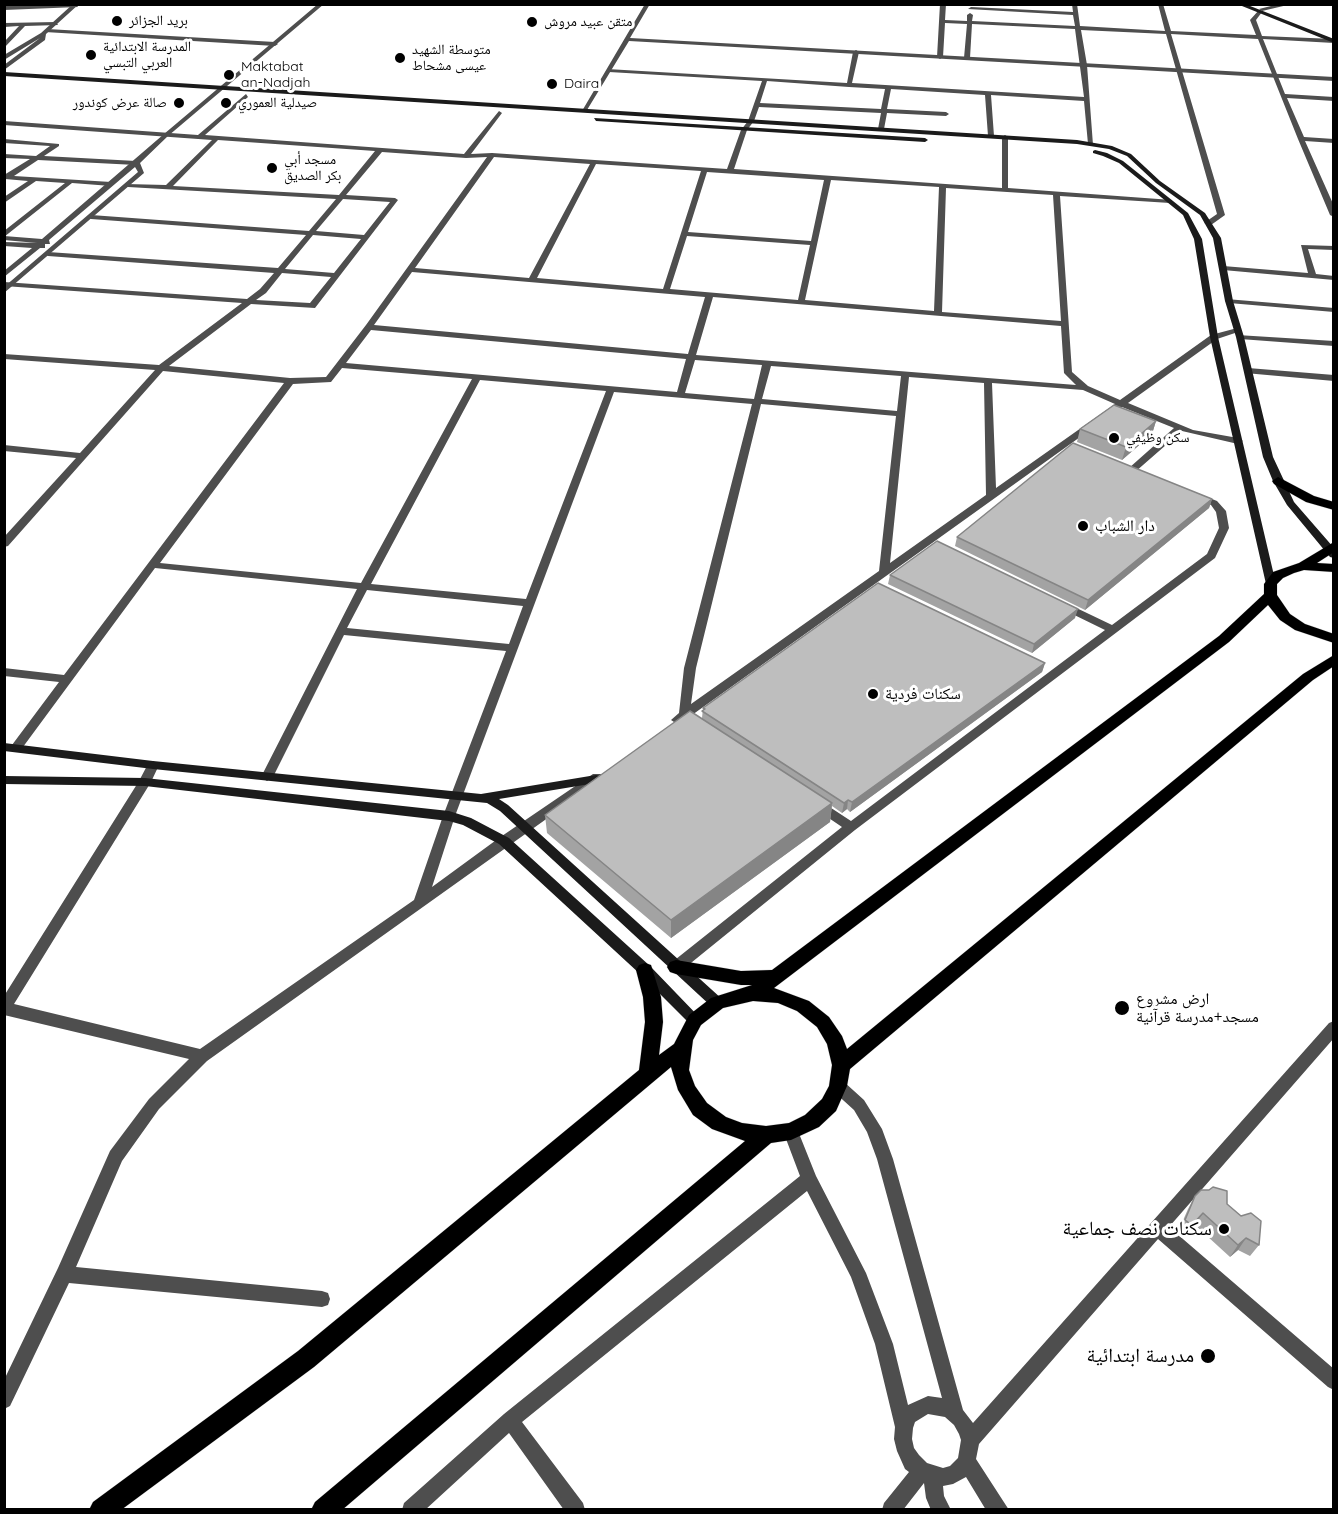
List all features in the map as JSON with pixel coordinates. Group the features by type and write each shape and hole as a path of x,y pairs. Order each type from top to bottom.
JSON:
{"main road":[{"path":"1239,4 1334,40"},
{"path":"1250,4 1261,11"},
{"path":"4,74 991,136 1005,141 1105,154 1121,162 1186,214 1198,239 1214,337 1275,606 1285,617 1300,627 1334,639"},
{"path":"4,82 744,130 1091,144 1110,147 1129,155 1158,182 1203,214 1217,238 1229,301 1239,333 1268,456 1278,482 1290,503 1332,550 1304,566 1278,576 1270,589 1224,639 753,994"},
{"path":"1278,482 1310,499 1334,506"},
{"path":"1304,566 1334,568"},
{"path":"842,1065 1308,677 1334,659"},
{"path":"10,748 153,765 483,798 497,803 717,1003"},
{"path":"483,798 600,775"},
{"path":"4,780 145,782 449,816 476,825 504,841 645,970 695,1020"},
{"path":"676,967 741,978 775,977"},
{"path":"645,970 652,997 654,1022 648,1074"},
{"path":"753,994 779,996 803,1006 823,1022 836,1042 842,1065 838,1086 829,1105 812,1121 791,1131 766,1135 742,1132 719,1123 700,1109 687,1090 680,1070 681,1049 688,1029 695,1020 717,1003 734,996 753,994"},
{"path":"101,1509 306,1359 681,1049"},
{"path":"323,1509 766,1135"}],"street":[{"path":"4,275 322,4"},
{"path":"584,110 648,4"},
{"path":"940,57 943,4"},
{"path":"1074,4 1084,65 1091,144"},
{"path":"1160,4 1221,215 1208,223"},
{"path":"1290,4 1261,11 1253,19 1334,214"},
{"path":"4,8 76,5"},
{"path":"4,58 56,24 76,5"},
{"path":"967,58 971,7 1076,14"},
{"path":"942,21 1334,40"},
{"path":"4,47 24,24"},
{"path":"4,25 56,24"},
{"path":"45,32 275,44"},
{"path":"4,68 43,39 45,32"},
{"path":"627,39 1334,79"},
{"path":"4,47 21,47"},
{"path":"849,85 856,52"},
{"path":"609,70 1087,99"},
{"path":"730,171 765,80"},
{"path":"881,129 888,87"},
{"path":"988,93 991,136"},
{"path":"199,137 246,96"},
{"path":"1284,96 1334,99"},
{"path":"756,105 946,114"},
{"path":"466,156 499,113"},
{"path":"4,123 466,156 492,155 1170,201"},
{"path":"4,136 21,124"},
{"path":"168,188 217,138"},
{"path":"1301,139 1334,141"},
{"path":"4,141 57,145 6,177"},
{"path":"1005,141 1005,190"},
{"path":"4,544 161,368 263,291 380,150"},
{"path":"4,356 290,381 328,380 411,270 492,155"},
{"path":"4,156 136,164 142,172 7,287"},
{"path":"532,280 594,162"},
{"path":"666,291 705,169"},
{"path":"6,177 111,184"},
{"path":"801,302 828,178"},
{"path":"4,201 34,179"},
{"path":"4,236 70,182"},
{"path":"7,287 312,306 395,200 128,185"},
{"path":"938,313 943,185"},
{"path":"1056,193 1068,374 1085,388 1180,428 1238,441"},
{"path":"4,194 13,195"},
{"path":"91,217 366,237"},
{"path":"686,234 814,243"},
{"path":"4,236 57,246"},
{"path":"4,244 41,244"},
{"path":"1313,276 1304,247 1334,248"},
{"path":"48,254 337,275"},
{"path":"1223,268 1334,278"},
{"path":"411,270 1063,324"},
{"path":"680,395 710,294"},
{"path":"1229,301 1334,310"},
{"path":"369,327 692,357 1085,388"},
{"path":"884,572 934,543 991,496 1070,445 1120,404 1214,337 1239,333 1334,344"},
{"path":"684,716 690,668 767,363"},
{"path":"340,365 901,414"},
{"path":"1248,371 1334,378"},
{"path":"666,728 877,584 884,572 905,375"},
{"path":"267,777 364,586 477,377"},
{"path":"10,748 67,679 290,381"},
{"path":"988,382 991,496"},
{"path":"420,903 449,816 611,389"},
{"path":"1132,470 1180,428"},
{"path":"4,448 83,456"},
{"path":"676,967 1052,670 1113,629 1211,556 1224,528 1221,511 1214,503 1183,490"},
{"path":"152,565 530,603"},
{"path":"1057,602 1113,629"},
{"path":"340,632 513,648"},
{"path":"4,672 67,679"},
{"path":"684,716 704,729"},
{"path":"153,765 145,782 5,1008 202,1056"},
{"path":"4,1400 64,1275 116,1156 154,1104 202,1056 600,775"},
{"path":"812,801 851,827"},
{"path":"970,1440 1334,1027"},
{"path":"838,1086 859,1105 874,1130 885,1159 956,1416"},
{"path":"791,1131 809,1179 858,1273 884,1344 904,1427 903,1439 906,1451 912,1462 927,1473 943,1477 961,1470 967,1461 970,1440 967,1430 956,1416 939,1406 928,1405 917,1409 909,1416 904,1427"},
{"path":"411,1509 510,1420 809,1179"},
{"path":"1158,1228 1334,1381"},
{"path":"64,1275 322,1299"},
{"path":"510,1420 576,1509"},
{"path":"967,1461 991,1500 1000,1509"},
{"path":"891,1509 927,1473"},
{"path":"927,1473 935,1498 942,1509"}],"building":[{"path":"1114,405 1156,421 1126,447 1080,429"},
{"name":"دار الشباب","path":"1073,443 1212,499 1088,600 957,537"},
{"path":"937,541 1078,609 1034,644 890,575"},
{"name":"سكنات فردية","path":"878,583 1045,663 852,802 848,800 844,803 702,711 705,709 703,708"},
{"path":"690,711 832,803 671,920 545,815"},
{"path":"1213,1187 1227,1191 1227,1204 1241,1216 1251,1213 1261,1221 1259,1245 1246,1238 1238,1245 1203,1213 1192,1225 1185,1220 1195,1196 1201,1190 1209,1190"}],"place":[{"name":"بريد الجزائر","path":"117,21"},
{"name":"متقن عبيد مروش","path":"532,22"},
{"name":"المدرسة الابتدائية العربي التبسي","path":"91,55"},
{"name":"متوسطة الشهيد عيسى مشحاط","path":"400,58"},
{"name":"Maktabat an-Nadjah","path":"229,75"},
{"name":"Daira","path":"552,84"},
{"name":"صالة عرض كوندور","path":"179,103"},
{"name":"صيدلية العموري","path":"226,103"},
{"name":"مسجد أبي بكر الصديق","path":"272,168"},
{"name":"سكن وظيفي","path":"1114,438"},
{"name":"دار الشباب","path":"1083,526"},
{"name":"سكنات فردية","path":"873,694"},
{"name":"ارض مشروع مسجد+مدرسة قرآنية","path":"1122,1008"},
{"name":"سكنات نصف جماعية","path":"1224,1229"},
{"name":"مدرسة ابتدائية","path":"1208,1356"}]}
